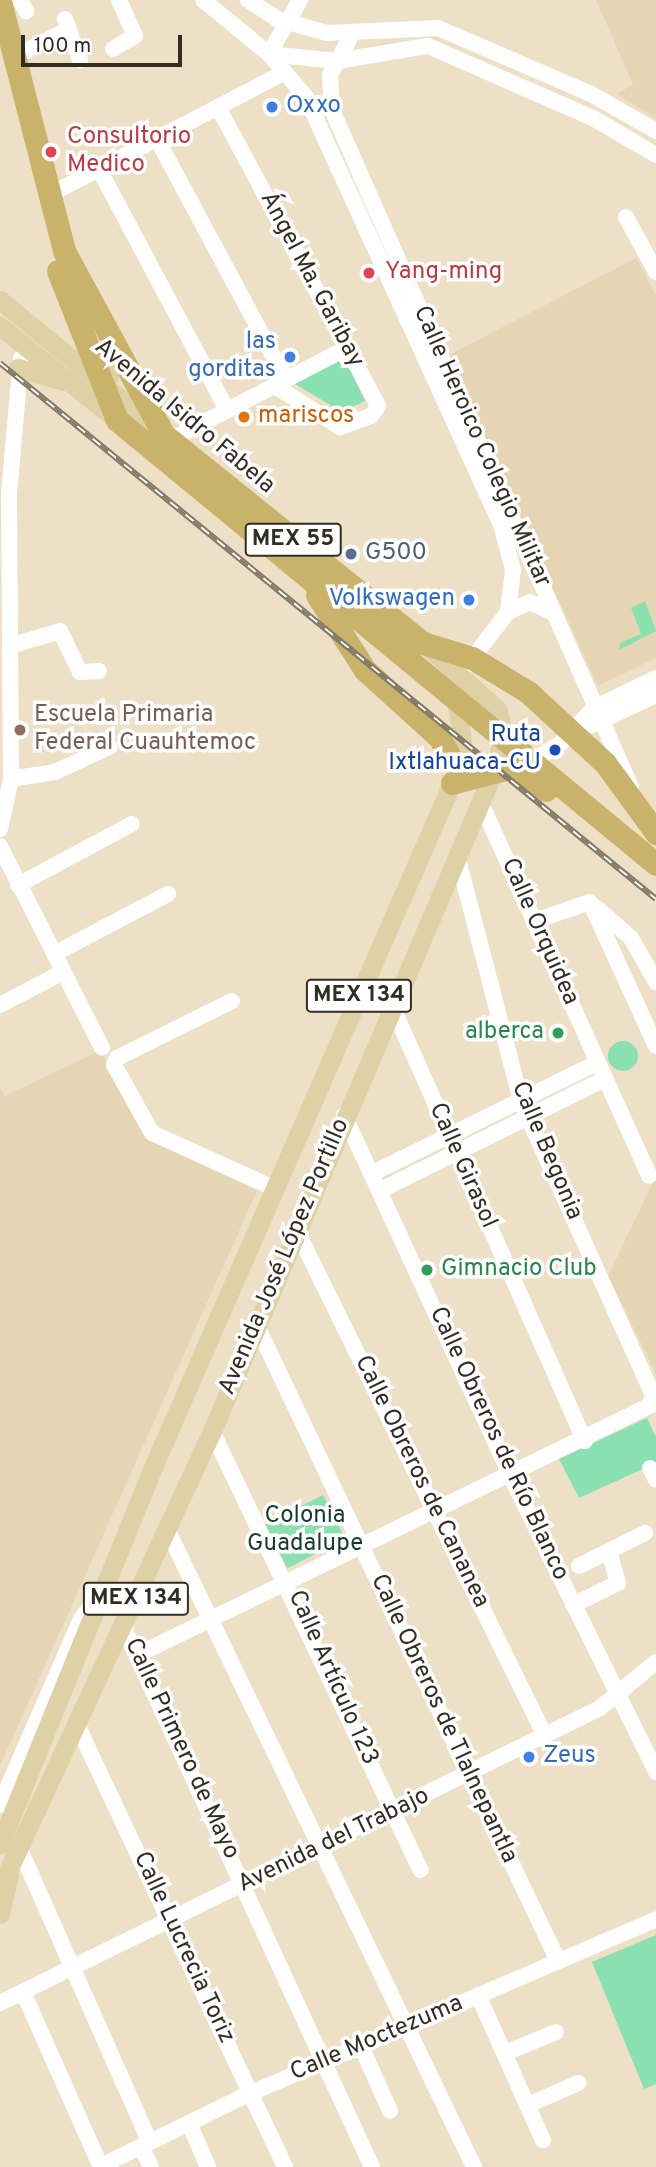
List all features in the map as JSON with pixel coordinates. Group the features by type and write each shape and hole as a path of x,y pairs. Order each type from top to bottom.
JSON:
{"highway":[{"name":"MEX 55","path":"0,1 7,54 49,243 76,317 96,390"},
{"name":"MEX 55","path":"7,54 69,262 108,340 167,437"},
{"name":"Avenida Isidro Fabela","path":"96,390 117,420 306,578 503,736 502,778 656,864"},
{"name":"Avenida Isidro Fabela","path":"167,437 423,643 466,666 528,692 573,732 637,801 656,833"},
{"path":"306,578 365,670 439,737 454,775 502,778 656,882"}],"main road":[{"name":"Avenida Isidro Fabela","path":"0,300 46,336 96,390 167,437"},
{"path":"46,336 65,331 76,317"},
{"name":"Avenida Isidro Fabela","path":"0,326 71,383 96,390"},
{"path":"96,390 111,363 108,340"},
{"path":"18,368 71,383"},
{"name":"MEX 55","path":"466,666 495,705 503,736"},
{"name":"Avenida José López Portillo","path":"0,1888 10,1867 10,1845 100,1595 454,775 462,741 456,699"},
{"name":"Avenida José López Portillo","path":"10,1845 79,1729 212,1431 392,1006 458,860 502,778 503,736"},
{"path":"314,1102 334,1094 344,1115"},
{"path":"0,1914 10,1867"}],"street":[{"path":"113,49 135,36 119,0"},
{"name":"Calle Heroico Colegio Militar","path":"203,0 269,54 306,97 342,177 431,355 554,613 637,801"},
{"path":"248,0 286,23 351,36 438,28 591,94 656,131"},
{"path":"300,0 269,54 337,61 428,46 593,118 656,155"},
{"path":"7,54 67,24 80,60"},
{"name":"Calle Heroico Colegio Militar","path":"351,36 337,61 329,99 510,553 508,612 466,666"},
{"path":"49,195 285,72"},
{"name":"Ángel Ma. Garibay","path":"218,107 378,406 359,423 332,424 281,383"},
{"path":"157,139 281,383"},
{"path":"99,169 227,410"},
{"path":"342,177 358,169"},
{"path":"626,217 656,272"},
{"path":"0,829 11,779 5,585 18,368 25,345"},
{"path":"167,437 227,410 347,348"},
{"path":"508,612 530,602 554,613"},
{"path":"6,654 60,631 80,672 99,671"},
{"name":"MEX 134","path":"456,699 466,666"},
{"path":"502,778 597,715 637,696 656,678"},
{"path":"637,696 656,695"},
{"path":"11,779 55,772 109,747"},
{"name":"Calle Orquidea","path":"502,778 534,921 649,1177"},
{"path":"18,885 132,824"},
{"path":"0,846 102,1048"},
{"name":"Calle Begonia","path":"458,860 521,1101 652,1393 646,1410 585,1441"},
{"path":"54,954 168,894"},
{"path":"534,921 590,902"},
{"path":"590,902 631,939 656,982"},
{"path":"590,902 656,1046"},
{"path":"0,1005 63,972"},
{"path":"232,1001 117,1058 114,1065 152,1133 276,1189"},
{"name":"Calle Girasol","path":"392,1006 585,1441"},
{"path":"375,1172 597,1063"},
{"path":"383,1189 605,1079"},
{"name":"Calle Obreros de Río Blanco","path":"344,1115 383,1189 510,1475 656,1772"},
{"name":"Calle Obreros de Cananea","path":"296,1229 545,1736"},
{"name":"Calle Obreros de Tlalnepantla","path":"256,1324 558,1961"},
{"name":"Calle Artículo 123","path":"212,1431 288,1581 420,1870"},
{"path":"136,1655 585,1441"},
{"path":"167,1529 402,2028 474,2167"},
{"path":"579,1566 645,1533"},
{"path":"573,1605 618,1583 609,1551"},
{"path":"0,1805 81,1619 100,1595"},
{"name":"Calle Primero de Mayo","path":"124,1628 372,2167"},
{"name":"Avenida del Trabajo","path":"0,2003 545,1736 618,1696 655,1666"},
{"name":"Calle Lucrecia Toriz","path":"79,1729 285,2167"},
{"path":"10,1845 73,1968 146,2144 151,2167"},
{"name":"Calle Moctezuma","path":"101,2167 251,2093 656,1919"},
{"path":"23,1992 101,2167"},
{"path":"478,1995 543,2140"},
{"path":"505,2053 556,2032"},
{"path":"361,2046 390,2111"},
{"path":"528,2105 578,2083"},
{"path":"189,2123 208,2167"}],"shaded area":[{"path":"596,0 656,0 656,118 617,94 633,84"},
{"path":"636,258 656,296 656,658 598,686 447,356"},
{"path":"101,1050 146,1138 257,1191 0,1766 0,1088 5,1096"},
{"path":"656,1176 656,1374 608,1276"}],"green space":[{"path":"345,358 365,401 342,412 295,384"},
{"path":"645,601 656,631 619,650 620,643 641,634 631,608"},
{"path":"623,1041 634,1045 638,1056 634,1067 623,1071 612,1067 608,1056 612,1045"},
{"path":"647,1418 656,1437 656,1463 579,1498 559,1459"},
{"name":"Colonia Guadalupe","path":"323,1495 345,1539 287,1568 265,1525"},
{"path":"656,1935 656,2084 644,2089 592,1962"}],"railway":[{"path":"0,363 656,899"}],"place":[{"name":"Oxxo","path":"272,107"},
{"name":"Consultorio Medico","path":"51,152"},
{"name":"Yang-ming","path":"369,273"},
{"name":"las gorditas","path":"290,357"},
{"name":"mariscos","path":"244,417"},
{"name":"G500","path":"351,554"},
{"name":"Volkswagen","path":"469,600"},
{"name":"Escuela Primaria Federal Cuauhtemoc","path":"20,730"},
{"name":"Ruta Ixtlahuaca-CU","path":"555,750"},
{"name":"alberca","path":"558,1033"},
{"name":"Gimnacio Club","path":"427,1270"},
{"name":"Zeus","path":"529,1757"}]}
